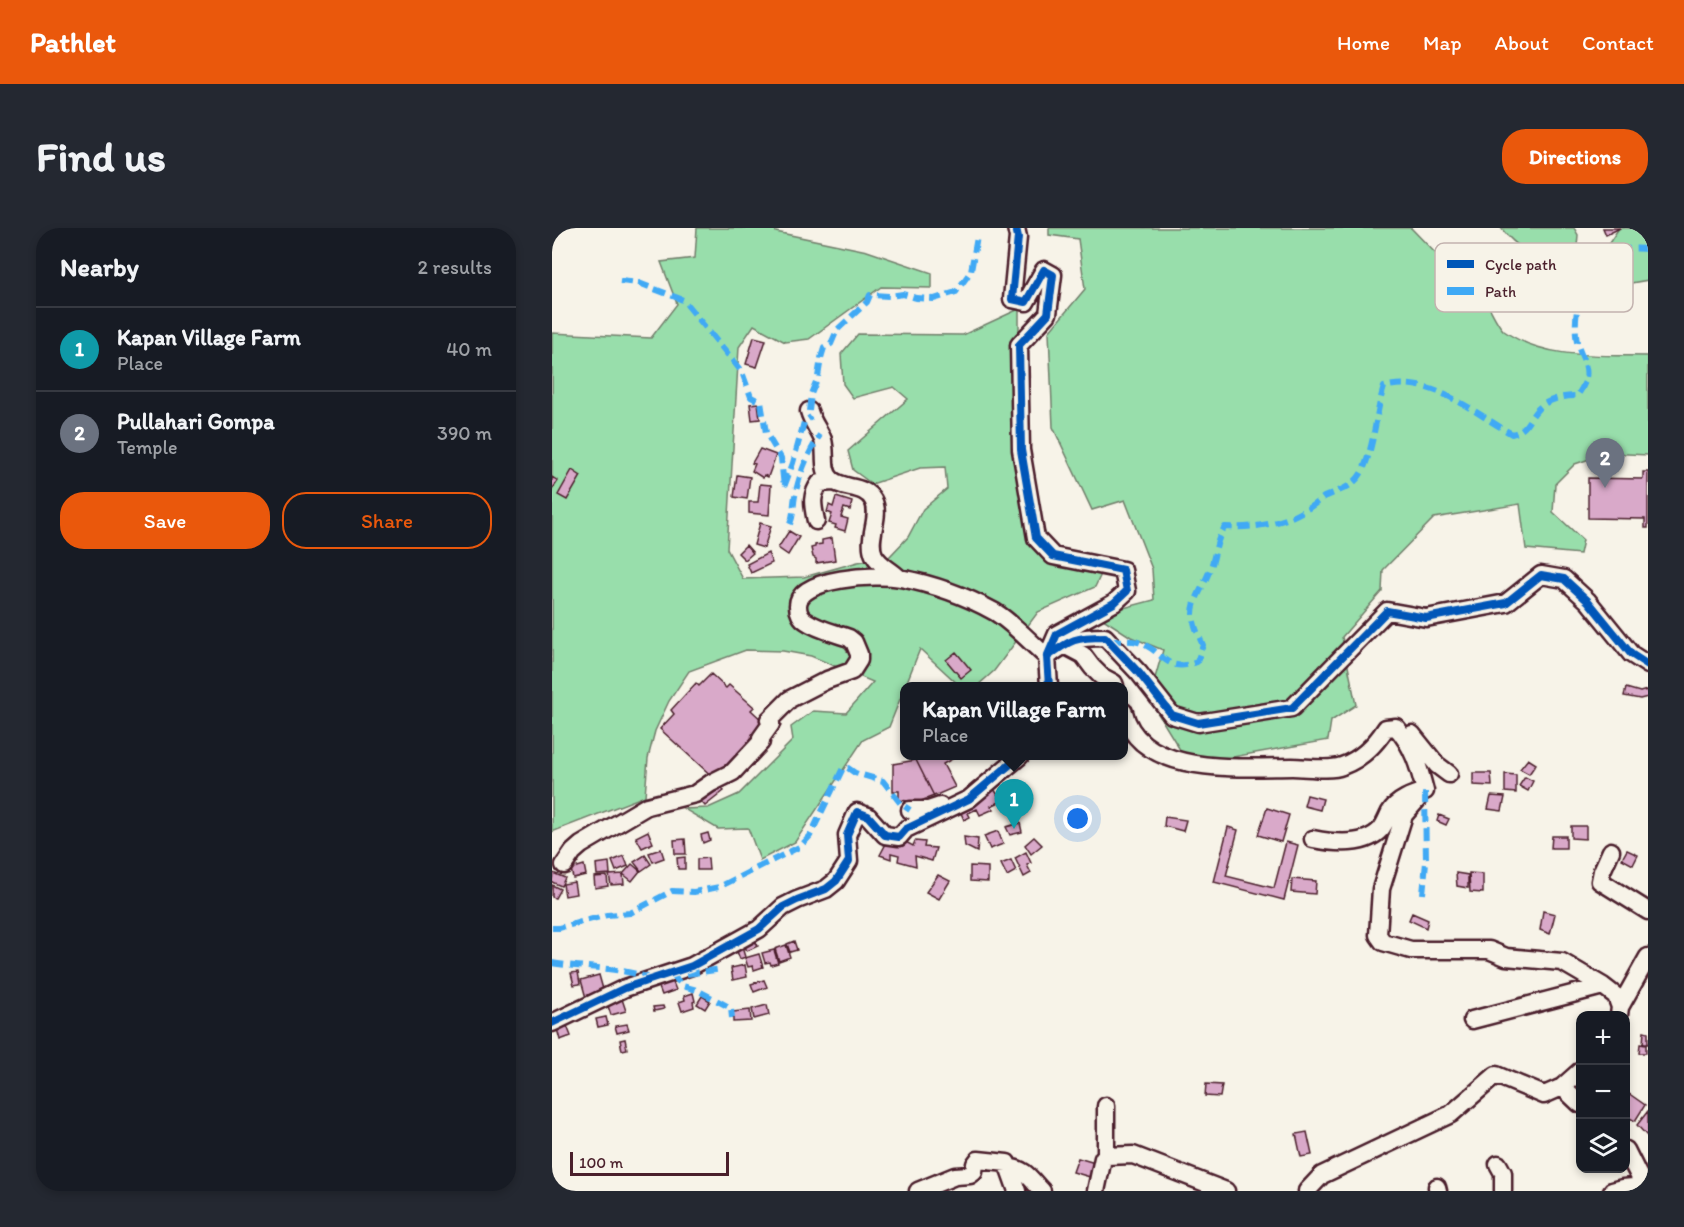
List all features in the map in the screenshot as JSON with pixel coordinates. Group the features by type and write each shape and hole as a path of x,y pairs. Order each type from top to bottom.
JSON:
{"street":[{"path":"1016,228 1018,237 1012,299 1026,302 1044,270 1053,275 1048,314 1019,345 1021,450 1036,538 1053,556 1123,570 1127,591 1114,603 1057,634 1047,657 1049,682"},
{"path":"809,411 812,422 823,440 826,472 833,482"},
{"path":"816,521 812,503 814,491 820,483 833,482 867,492 876,506 872,535 873,553 882,566 898,577"},
{"path":"1047,657 1081,637 1105,637 1139,673 1172,716 1198,723 1292,708 1388,611 1426,618 1506,603 1541,575 1564,579 1588,601 1631,654 1648,665"},
{"path":"564,865 573,852 599,843 647,806 694,794 733,772 761,742 761,738 771,724 770,720 790,699 827,680 852,672 859,660 858,647 849,638 803,619 798,609 799,597 808,588 845,578 898,577 951,592 996,613 1047,657"},
{"path":"1064,645 1083,655 1092,668 1112,682"},
{"path":"1313,839 1348,842 1375,834 1400,801 1425,791 1418,765 1409,745 1396,727 1395,721 1402,720 1431,759 1449,774"},
{"path":"1128,725 1135,736 1148,748 1161,754 1202,765 1252,769 1339,768 1356,760 1372,747 1386,728 1396,727"},
{"path":"552,1023 625,988 692,966 759,929 783,907 826,889 836,881 849,861 847,835 857,812 868,816 885,836 899,837 906,829 969,799 1015,760"},
{"path":"910,810 928,810 971,790 979,791"},
{"path":"1417,794 1417,800 1404,815 1381,889 1378,934 1383,942 1411,950 1489,950 1506,957 1562,962 1604,986 1616,996 1620,1011"},
{"path":"1611,852 1600,881 1648,911"},
{"path":"1620,1011 1648,957"},
{"path":"1472,1020 1604,986"},
{"path":"1307,1191 1322,1175 1452,1113 1496,1075 1544,1095 1562,1087 1576,1076"},
{"path":"1562,1087 1576,1100"},
{"path":"1096,1191 1103,1158 1106,1156 1106,1106"},
{"path":"1106,1156 1132,1155 1226,1191"},
{"path":"1612,1191 1646,1187 1630,1157"},
{"path":"918,1191 955,1176 970,1175 974,1172 978,1160 1007,1164 1017,1191"},
{"path":"1498,1164 1503,1173 1503,1191"},
{"path":"1008,1168 1027,1173 1042,1191"}],"green space":[{"path":"697,228 775,228 776,232 867,251 932,273 932,288 881,287 809,339 785,342 754,325 739,347 727,549 743,579 804,577 858,562 889,557 908,537 923,509 947,489 945,467 920,468 872,484 853,470 848,451 908,399 894,387 853,398 843,384 841,354 858,334 963,335 1019,309 1019,434 1034,511 1056,554 1103,570 1095,587 1038,612 994,671 982,682 956,682 920,649 907,682 900,682 900,699 889,727 863,740 795,842 760,860 748,828 718,829 684,809 708,808 739,794 793,740 791,727 813,711 846,713 873,682 811,656 783,651 746,650 689,671 669,701 655,731 648,758 645,796 552,832 552,333 651,338 677,304 661,262 695,258"},
{"path":"1049,228 1411,228 1435,253 1435,312 1492,312 1504,331 1537,347 1555,351 1574,354 1648,356 1648,455 1607,453 1575,464 1555,484 1553,512 1583,540 1580,554 1526,549 1520,504 1434,518 1383,570 1382,591 1342,637 1356,705 1331,721 1328,740 1216,760 1182,753 1149,699 1163,650 1131,637 1097,615 1154,600 1152,569 1125,500 1092,510 1053,427 1049,332 1085,289 1078,239 1049,235"},
{"path":"1501,228 1574,228 1578,235 1577,243 1515,243"},
{"path":"1619,228 1648,228 1648,280 1633,283 1633,243 1609,243"}],"building":[{"path":"1603,228 1620,228 1606,235"},
{"path":"754,337 766,340 757,367 746,364"},
{"path":"758,403 760,419 752,420 750,404"},
{"path":"760,449 776,455 768,477 764,475 763,478 752,471 755,464 752,463"},
{"path":"572,470 581,476 567,500 558,495"},
{"path":"1643,472 1648,472 1648,528 1645,528 1645,519 1588,518 1588,478 1643,479"},
{"path":"737,475 750,477 747,499 734,497"},
{"path":"552,477 558,481 552,490"},
{"path":"760,484 771,485 769,515 749,513 749,502 758,502"},
{"path":"836,497 852,502 850,510 844,508 841,517 848,519 845,531 829,523 832,514 827,512 829,505 833,507"},
{"path":"760,523 771,526 764,548 754,545"},
{"path":"789,531 799,537 788,555 778,548"},
{"path":"832,538 835,560 816,563 811,548 822,544 822,540"},
{"path":"746,545 753,553 745,560 738,553"},
{"path":"768,553 772,563 751,573 747,564"},
{"path":"956,652 971,670 961,678 946,660"},
{"path":"711,674 726,688 729,685 754,707 751,710 766,724 733,770 728,765 715,779 660,729 674,714 671,710 696,683 699,686"},
{"path":"1626,688 1640,692 1647,690 1648,697 1640,699 1624,696"},
{"path":"1528,759 1536,764 1529,774 1520,769"},
{"path":"916,760 950,760 943,764 955,787 934,796"},
{"path":"916,760 934,796 918,802 899,800 899,791 893,791 893,764"},
{"path":"1473,773 1491,773 1492,786 1473,785"},
{"path":"1505,774 1516,775 1516,793 1505,792"},
{"path":"1525,777 1533,781 1528,791 1519,786"},
{"path":"717,783 724,791 705,806 698,798"},
{"path":"994,789 1002,801 991,806 994,809 980,815 977,809 968,813 970,817 964,820 961,813 951,818 945,812"},
{"path":"1307,795 1323,799 1320,810 1304,806"},
{"path":"1491,796 1505,797 1502,811 1488,809"},
{"path":"1267,808 1289,815 1281,842 1258,835"},
{"path":"1439,815 1449,819 1446,825 1437,821"},
{"path":"1165,817 1186,820 1183,831 1164,826"},
{"path":"1020,823 1022,832 1010,835 1006,827"},
{"path":"1571,826 1586,826 1586,839 1571,838"},
{"path":"1228,827 1238,830 1226,876 1274,888 1286,842 1298,845 1284,900 1214,882"},
{"path":"648,831 653,843 642,848 636,837"},
{"path":"998,831 1003,844 990,849 984,836"},
{"path":"708,833 710,840 703,843 701,835"},
{"path":"1552,836 1566,836 1566,848 1551,848"},
{"path":"964,837 978,839 977,852 965,846"},
{"path":"1034,837 1042,845 1031,854 1025,845"},
{"path":"685,839 686,854 675,854 674,840"},
{"path":"900,839 913,846 915,841 925,842 924,847 936,848 932,861 915,856 916,866 898,861 899,855 891,853 891,859 880,855 888,840"},
{"path":"661,849 664,858 653,862 649,853"},
{"path":"1627,850 1638,855 1633,865 1622,859"},
{"path":"1026,852 1031,863 1027,865 1031,873 1024,877 1015,858"},
{"path":"645,855 651,864 641,871 634,862"},
{"path":"624,856 628,866 616,871 612,861"},
{"path":"685,857 685,869 678,869 677,858"},
{"path":"708,858 709,870 697,870 697,859"},
{"path":"1011,860 1016,871 1007,876 1001,864"},
{"path":"609,862 610,874 597,875 596,864"},
{"path":"632,864 640,871 632,881 623,874"},
{"path":"584,865 586,875 573,878 571,869"},
{"path":"970,866 988,867 988,882 970,881"},
{"path":"553,873 565,878 561,886 552,882"},
{"path":"1456,873 1468,875 1468,888 1457,886"},
{"path":"1469,873 1483,874 1483,893 1470,892"},
{"path":"623,874 624,884 611,885 609,875"},
{"path":"938,875 950,881 939,899 926,892"},
{"path":"607,876 608,886 595,888 594,877"},
{"path":"1292,879 1316,881 1315,894 1291,892"},
{"path":"574,882 576,894 565,896 563,884"},
{"path":"552,885 560,889 555,898 552,897"},
{"path":"1543,911 1555,914 1550,934 1540,930"},
{"path":"1412,913 1428,920 1426,928 1409,920"},
{"path":"754,938 758,946 747,951 743,942"},
{"path":"794,941 797,950 790,952 787,944"},
{"path":"786,945 790,957 779,961 775,949"},
{"path":"742,947 745,957 740,959 736,949"},
{"path":"774,950 778,963 771,965 770,962 765,963 762,953"},
{"path":"759,954 763,967 754,970 753,966 748,967 745,958"},
{"path":"745,965 747,977 733,980 731,968"},
{"path":"578,972 580,984 574,985 571,973"},
{"path":"599,975 604,993 586,998 581,980"},
{"path":"672,980 676,990 662,995 658,985"},
{"path":"764,980 767,987 754,992 751,984"},
{"path":"693,993 694,1007 682,1011 679,1002 685,1000 684,996"},
{"path":"702,996 710,1001 705,1009 697,1004"},
{"path":"622,999 626,1011 611,1015 607,1003"},
{"path":"767,1005 769,1015 754,1019 752,1009"},
{"path":"663,1006 664,1009 654,1011 653,1007"},
{"path":"750,1010 751,1021 733,1022 733,1012"},
{"path":"606,1017 608,1025 598,1027 596,1019"},
{"path":"627,1024 629,1030 617,1033 615,1026"},
{"path":"567,1026 571,1036 560,1040 557,1029"},
{"path":"1644,1031 1648,1032 1648,1044 1643,1044"},
{"path":"625,1039 627,1049 622,1050 620,1040"},
{"path":"1640,1044 1646,1045 1646,1053 1639,1053"},
{"path":"1206,1084 1222,1085 1220,1097 1205,1096"},
{"path":"1630,1094 1645,1105 1635,1121 1630,1118"},
{"path":"1648,1111 1648,1137 1637,1125"},
{"path":"1307,1132 1312,1155 1301,1157 1296,1134"},
{"path":"1078,1158 1095,1163 1090,1177 1073,1172"}],"marked path":[{"path":"809,411 811,394 818,377 824,348 831,344 837,330 867,302 870,295 903,294 916,298 934,299 956,292 971,271 977,237"},
{"path":"1633,249 1648,249"},
{"path":"620,281 639,283 683,300 742,372 751,397 761,402 766,433 781,458 784,487 804,422 811,417"},
{"path":"1110,641 1138,642 1165,660 1178,665 1197,662 1203,645 1194,621 1194,605 1225,527 1256,526 1286,519 1308,509 1324,497 1355,481 1362,472 1370,451 1384,387 1401,384 1435,391 1467,406 1512,434 1524,428 1536,411 1550,401 1577,396 1586,378 1585,364 1577,344 1577,312"},
{"path":"790,524 802,472 820,435"},
{"path":"552,928 607,915 630,913 672,891 694,892 719,887 801,846 810,836 843,768 883,781 901,804 910,810"},
{"path":"1423,894 1426,862 1425,791"},
{"path":"552,963 614,970 652,979"},
{"path":"687,974 722,969"},
{"path":"671,974 683,986 697,990 731,1008 732,1018"}],"cycle path":[{"path":"1016,228 1018,237 1012,299 1026,302 1044,270 1053,275 1048,314 1019,345 1021,450 1036,538 1053,556 1123,570 1127,591 1114,603 1057,634 1047,657 1049,682"},
{"path":"1047,657 1074,640 1105,637 1139,673 1172,715 1198,723 1292,708 1387,611 1426,618 1506,603 1541,575 1564,579 1588,601 1631,654 1648,665"},
{"path":"552,1023 625,988 692,966 759,929 783,907 826,889 836,881 849,861 847,835 857,812 868,816 885,835 899,837 906,829 969,799 1015,760"}],"place":[{"name":"Pullahari Gompa","path":"1605,488"},
{"name":"Kapan Village Farm","path":"1014,829"}]}
